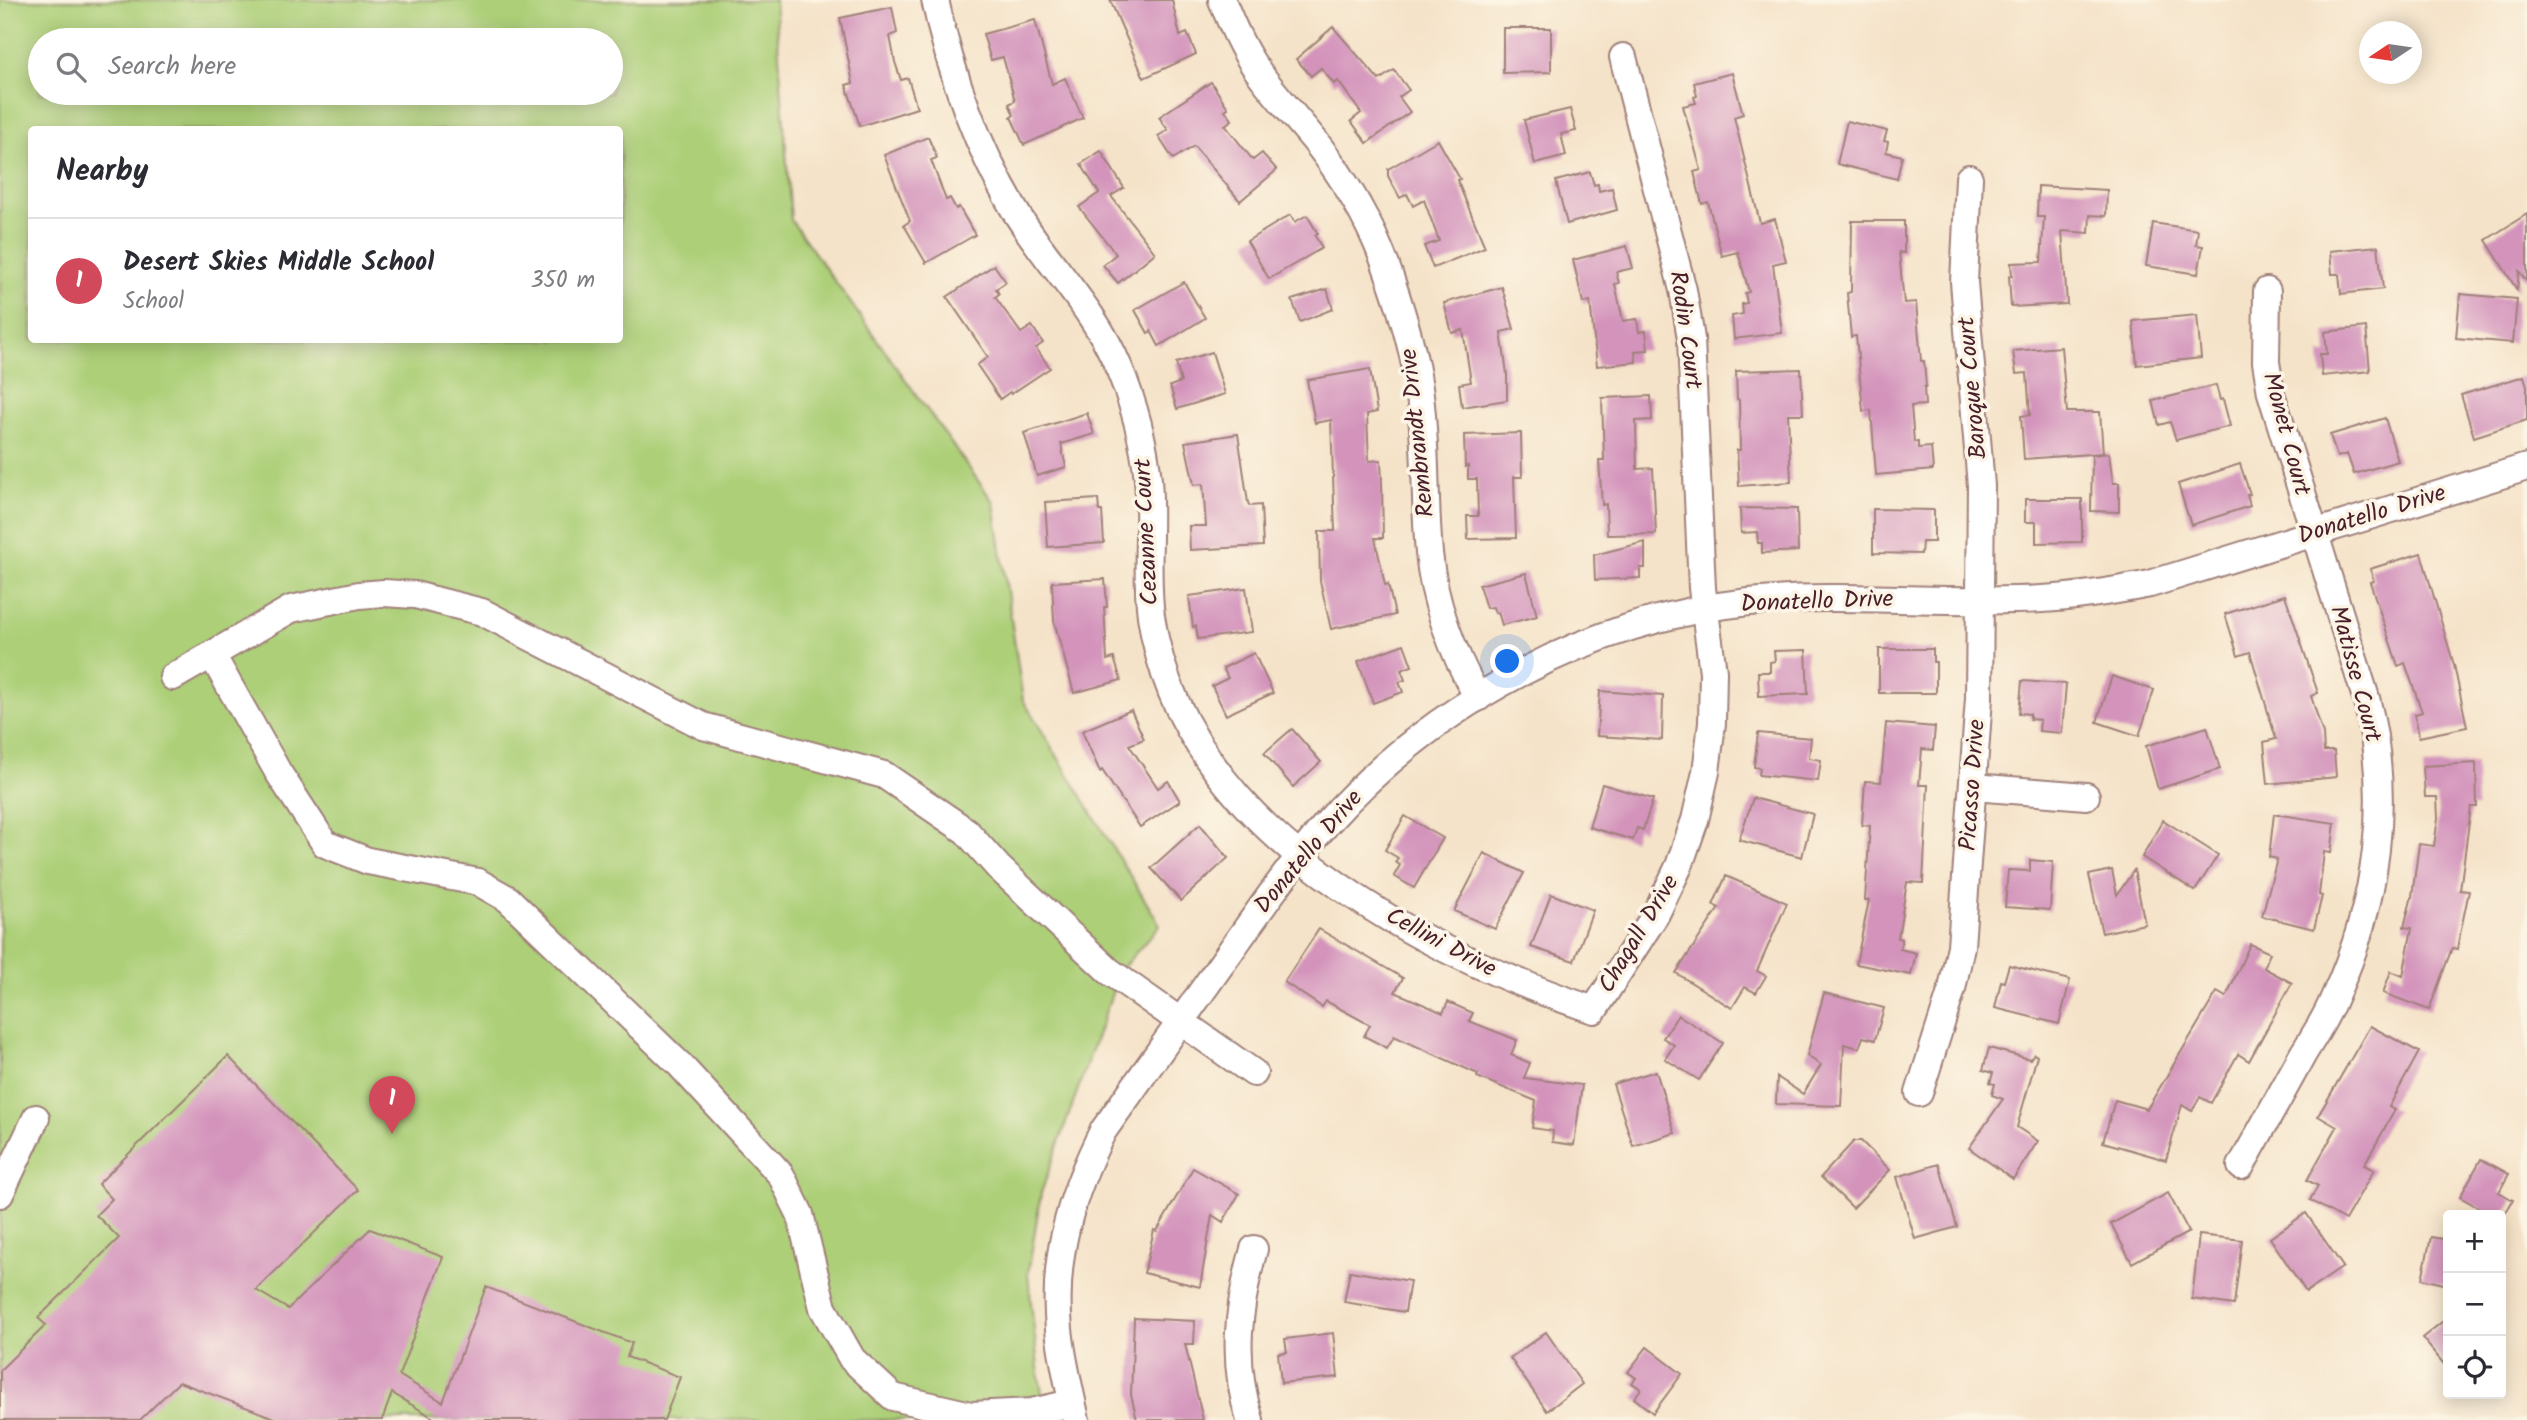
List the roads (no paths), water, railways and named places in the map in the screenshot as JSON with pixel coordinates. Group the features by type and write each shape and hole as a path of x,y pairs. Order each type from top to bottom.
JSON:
{"street":[{"name":"Cezanne Court","path":"935,0 946,48 965,108 988,160 1016,212 1091,317 1114,356 1131,398 1142,437 1148,482 1147,570 1152,618 1163,666 1180,710 1203,753 1231,791 1262,824 1300,856"},
{"name":"Rembrandt Drive","path":"1222,0 1253,65 1316,142 1345,184 1370,229 1391,278 1408,332 1419,388 1429,554 1436,597 1450,641 1478,698"},
{"name":"Rodin Court","path":"1623,57 1683,290 1691,339 1705,610"},
{"name":"Baroque Court","path":"1969,178 1964,282 1981,486 1980,599"},
{"name":"Monet Court","path":"2267,292 2266,362 2271,393 2314,533"},
{"name":"Donatello Drive","path":"1074,1411 1059,1331 1057,1292 1061,1248 1069,1209 1084,1168 1103,1131 1300,856 1330,820 1374,776 1425,733 1478,698 1528,670 1585,644 1646,624 1705,610 1812,597 2040,599 2081,596 2150,584 2527,467"},
{"name":"Matisse Court","path":"2241,1166 2333,1000 2352,957 2366,909 2378,822 2379,768 2373,727 2314,533"},
{"path":"173,677 291,609 359,595 384,593 415,594 482,612 703,726 884,775 966,831 998,867 1109,971 1254,1073"},
{"name":"Picasso Drive","path":"1919,1093 1961,946 1979,698 1980,599"},
{"name":"Chagall Drive","path":"1594,1010 1656,914 1679,866 1695,820 1706,772 1712,723 1713,672 1705,610"},
{"path":"212,654 278,772 325,844 368,861 478,882 508,899 680,1065 781,1175 800,1214 823,1308 852,1359 893,1397 916,1411 971,1415 1074,1411"},
{"path":"1974,787 2086,796"},
{"name":"Cellini Drive","path":"1300,856 1358,898 1417,934 1480,967 1594,1010"},
{"path":"0,1194 36,1118"},
{"path":"1250,1420 1240,1373 1238,1331 1243,1290 1254,1249"}],"place":[{"name":"Desert Skies Middle School","path":"392,1134"}]}
